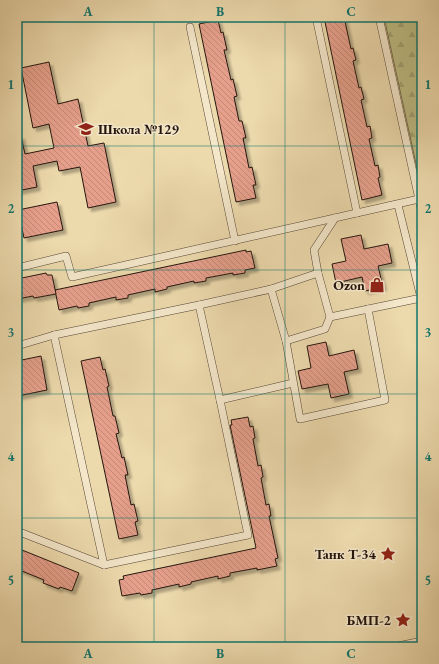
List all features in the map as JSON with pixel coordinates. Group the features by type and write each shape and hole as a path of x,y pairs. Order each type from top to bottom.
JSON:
{"lane":[{"path":"316,17 357,213"},
{"path":"379,17 422,213"},
{"path":"190,26 235,241"},
{"path":"17,268 66,256 72,277 398,205 419,199"},
{"path":"330,317 421,298 398,205"},
{"path":"286,341 325,329 330,317 318,273 314,250 335,218"},
{"path":"17,346 54,335 271,289 318,273"},
{"path":"271,289 286,341 300,420 385,400 368,309"},
{"path":"17,531 104,566 248,534 199,305"},
{"path":"54,335 104,566"},
{"path":"220,400 293,383"},
{"path":"393,647 422,641"}],"green space":[{"path":"384,17 422,17 422,184 420,182"}],"building":[{"path":"324,17 344,17 351,49 353,48 356,60 353,61 359,88 361,87 364,99 361,100 367,127 370,126 372,138 369,139 375,166 378,165 380,177 378,178 382,195 362,200"},
{"path":"218,20 221,33 223,32 227,50 224,50 231,80 233,79 237,96 234,97 239,121 242,121 246,138 243,138 249,168 252,167 256,185 253,185 256,198 236,202 199,24"},
{"path":"49,62 58,104 78,99 88,146 104,143 116,202 88,208 80,167 59,171 57,161 33,166 37,187 17,191 17,136 21,136 25,154 54,148 49,124 33,128 21,68"},
{"path":"57,202 63,230 24,238 18,210"},
{"path":"361,235 364,249 388,244 392,263 378,266 383,287 365,291 362,277 336,283 332,264 346,261 341,239"},
{"path":"246,250 246,252 251,251 255,268 245,270 245,273 233,275 233,273 206,278 206,281 194,283 194,281 167,287 167,289 155,292 155,289 128,295 128,298 116,300 116,297 89,303 89,306 78,308 77,306 59,310 55,290"},
{"path":"46,273 47,275 52,275 56,294 17,299 17,279"},
{"path":"326,342 329,356 354,350 358,369 344,372 349,394 331,398 328,384 302,389 298,371 311,368 307,346"},
{"path":"41,356 47,390 18,396 17,361"},
{"path":"100,357 103,370 105,369 113,416 115,416 119,433 116,434 122,458 124,457 128,475 125,475 131,505 134,504 138,521 135,522 138,535 119,539 81,361"},
{"path":"248,417 250,427 253,426 255,438 253,439 258,466 261,465 263,477 261,478 266,505 269,504 271,516 269,516 278,558 275,559 277,566 230,573 230,576 218,579 218,576 191,582 191,584 179,587 179,584 152,590 152,593 122,596 119,580 124,579 123,576 256,548 230,425 232,425 231,420"},
{"path":"17,548 79,573 72,591 60,587 59,589 43,583 44,580 17,569"}],"place":[{"name":"Школа №129","path":"86,129"},
{"name":"Ozon","path":"377,285"},
{"name":"Танк Т-34","path":"388,554"},
{"name":"БМП-2","path":"403,620"}]}
